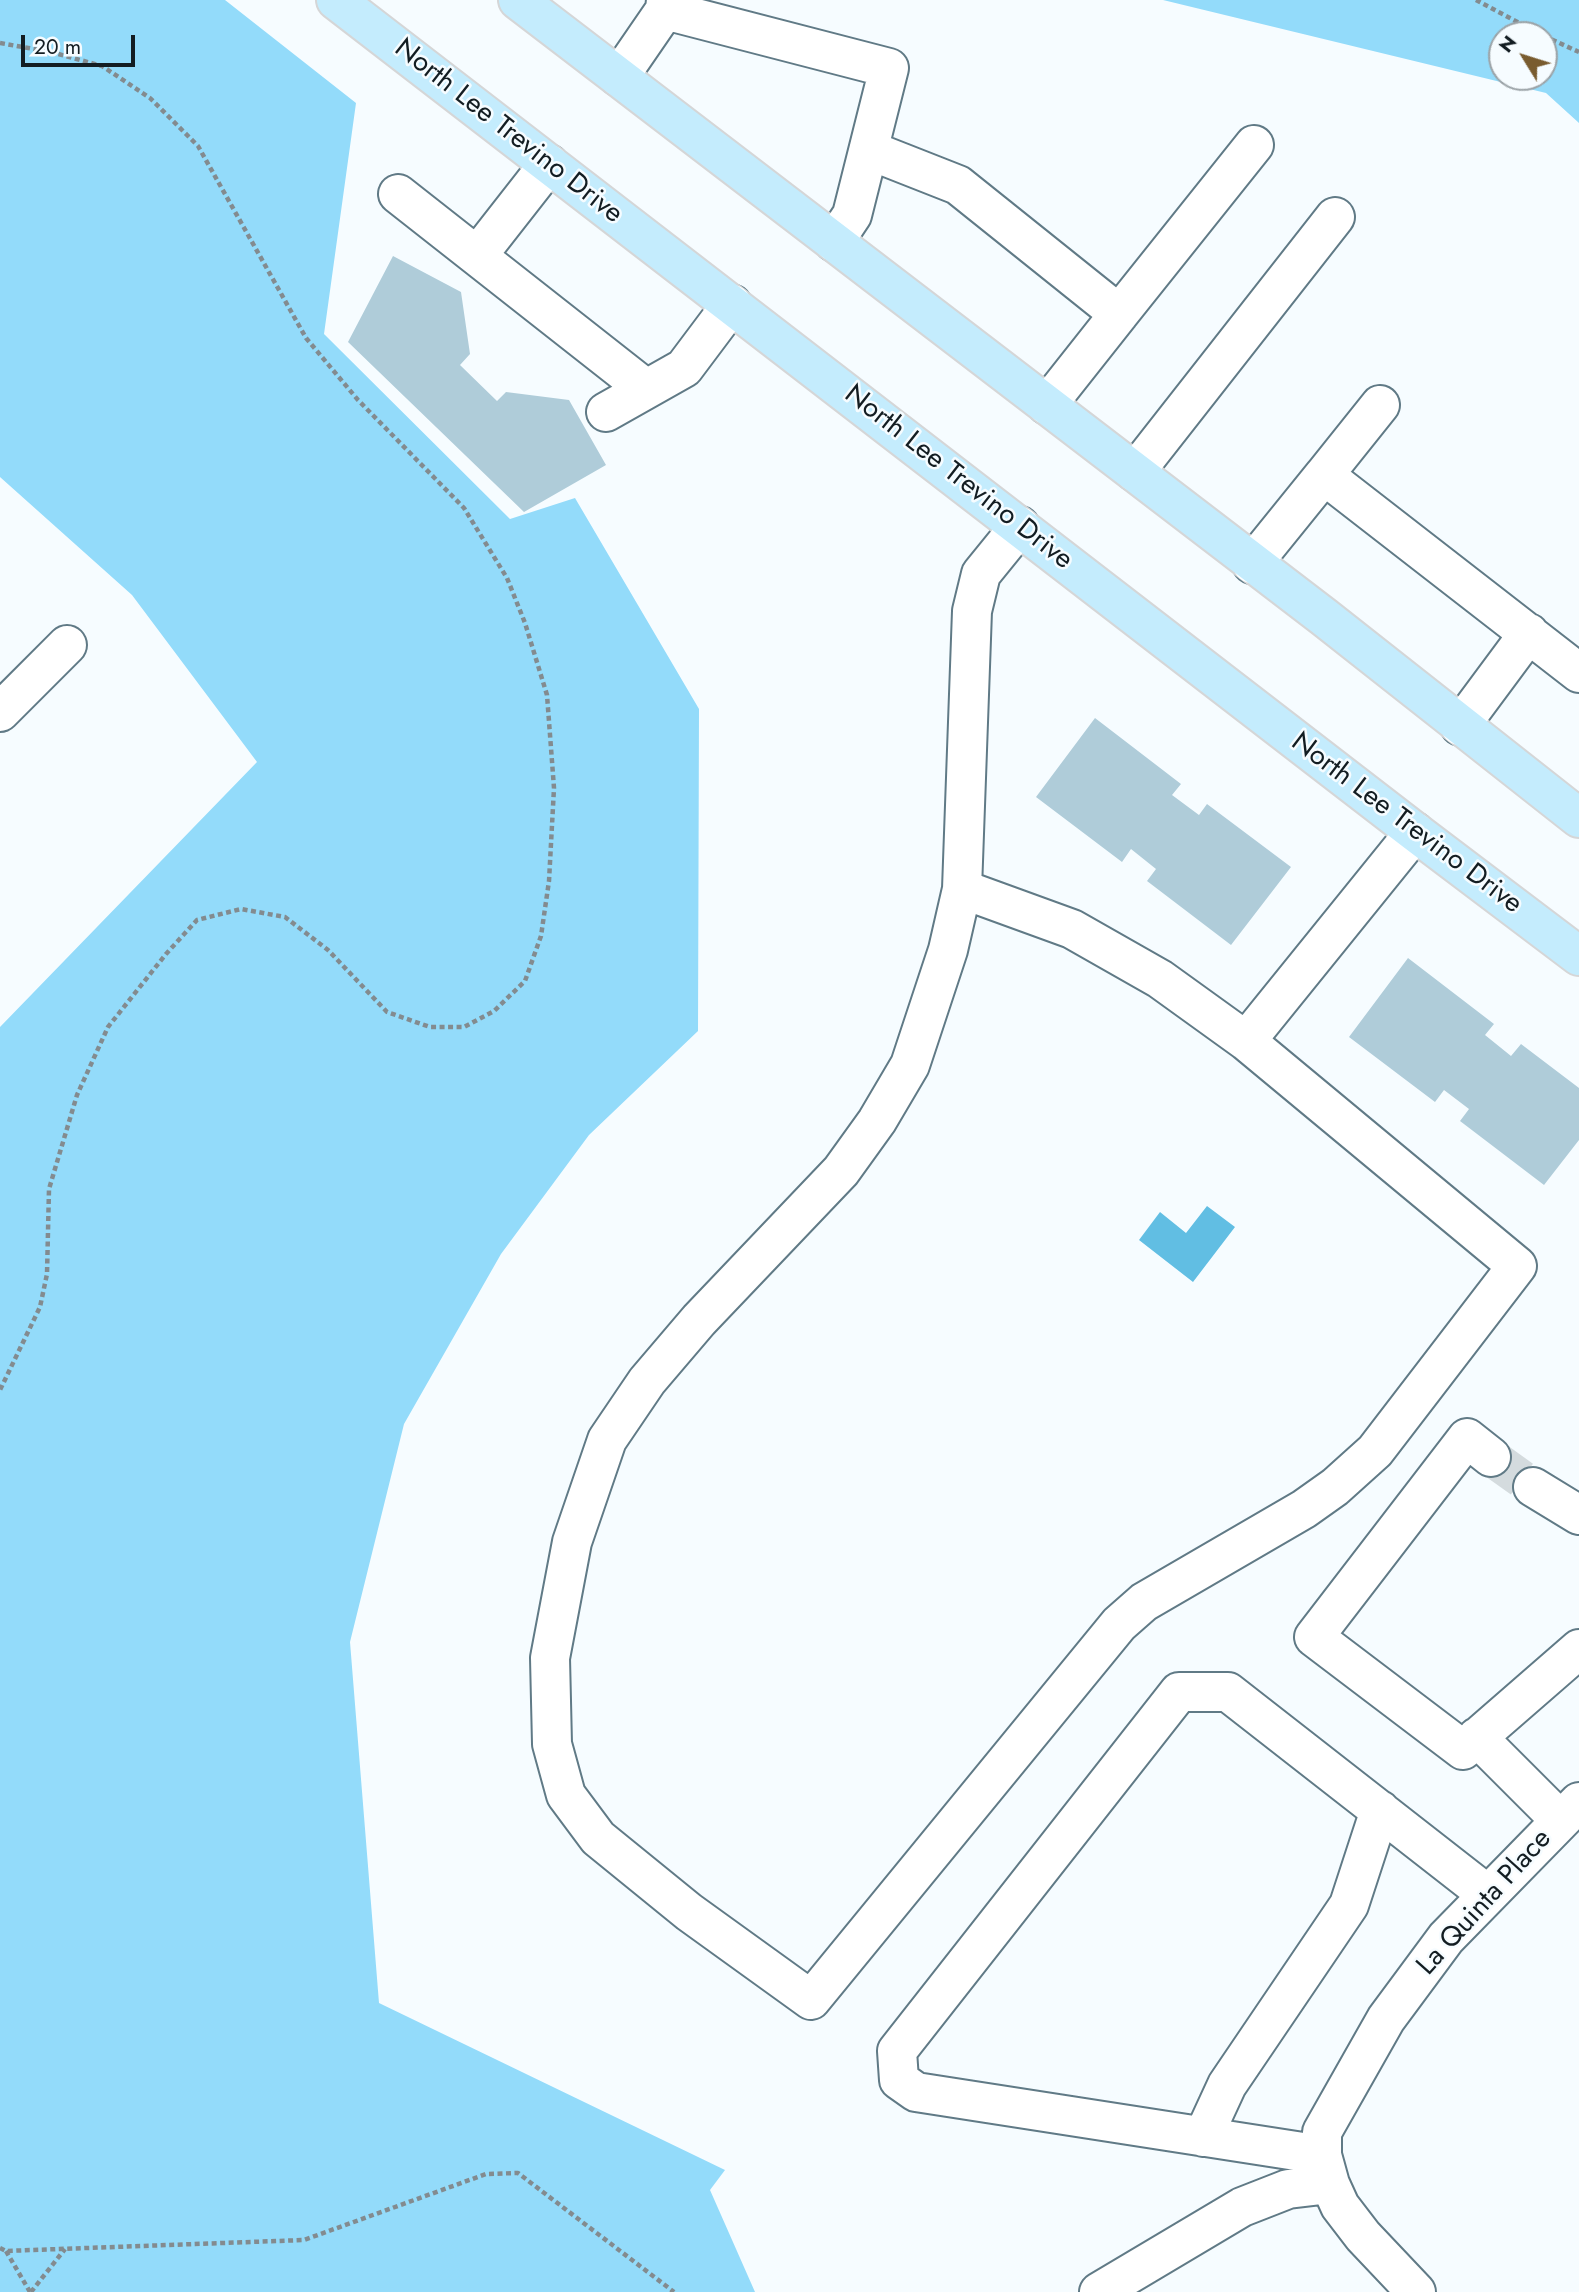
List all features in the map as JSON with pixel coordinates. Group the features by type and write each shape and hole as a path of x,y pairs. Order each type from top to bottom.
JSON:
{"main road":[{"name":"North Lee Trevino Drive","path":"336,0 1579,956"},
{"path":"518,0 1324,617 1579,818"}],"street":[{"path":"619,78 665,5 890,68 852,215 834,242"},
{"path":"1047,405 1254,145"},
{"path":"869,150 958,186 1119,314"},
{"path":"477,256 549,164"},
{"path":"398,194 646,389"},
{"path":"1135,472 1335,217"},
{"path":"606,412 684,368 732,304"},
{"path":"1252,564 1380,405"},
{"path":"1324,475 1579,673"},
{"path":"962,889 1072,929 1160,979 1246,1041 1517,1266 1375,1451 1345,1478 1304,1509 1144,1602 1119,1624 811,2000 688,1912 598,1838 566,1795 552,1744 550,1658 572,1542 607,1440 647,1381 699,1320 841,1171 877,1122 910,1065 948,950 962,889 972,611 981,574 1020,526"},
{"path":"1460,726 1529,634"},
{"path":"0,712 67,645"},
{"path":"1246,1041 1415,832"},
{"path":"1479,1447 1314,1637 1463,1750 1579,1649"},
{"path":"1533,1487 1579,1515"},
{"path":"1326,2170 1203,2137 916,2092 899,2080 897,2051 1180,1692 1228,1692 1488,1895"},
{"path":"1477,1737 1570,1811"},
{"path":"1203,2137 1227,2085 1349,1905 1380,1810"},
{"name":"La Quinta Place","path":"1326,2170 1322,2132 1386,2019 1446,1938 1570,1811"},
{"path":"1326,2170 1340,2206 1363,2236 1414,2291"},
{"path":"1100,2292 1242,2207 1326,2170"}],"path":[{"path":"1476,0 1516,21"},
{"path":"1558,42 1579,52"},
{"path":"0,43 51,52 102,66 150,99 198,146 306,338 358,400 464,508 508,578 547,695 554,788 550,881 541,936 525,981 494,1011 464,1027 430,1027 387,1012 328,950 285,917 241,909 197,919 108,1027 77,1095 49,1189 47,1274 40,1307 0,1390"},
{"path":"6,2252 304,2240 486,2174 518,2172 674,2292"},
{"path":"0,2248 6,2252 31,2292 66,2248"}],"shaded area":[{"path":"0,0 225,0 356,103 324,334 510,519 575,498 699,709 698,1031 589,1135 501,1254 404,1424 350,1642 379,2003 725,2170 710,2190 755,2292 0,2292 0,1027 257,762 132,595 0,477"},
{"path":"1163,0 1579,0 1579,123 1546,93 1538,91 1558,91 1558,21 1488,21 1488,79"},
{"path":"1207,1206 1235,1227 1193,1282 1139,1240 1160,1212 1186,1233"}],"building":[{"path":"393,256 461,292 470,354 460,365 497,401 506,392 569,400 606,465 524,512 348,342"},
{"path":"1095,718 1181,784 1172,795 1199,815 1207,804 1291,867 1231,945 1147,881 1156,869 1131,849 1122,862 1036,797"},
{"path":"1408,958 1494,1024 1485,1035 1511,1056 1521,1044 1579,1088 1579,1140 1544,1185 1460,1121 1469,1109 1444,1090 1435,1102 1349,1037"}],"tunnel":[{"path":"1491,1457 1533,1487"}]}
